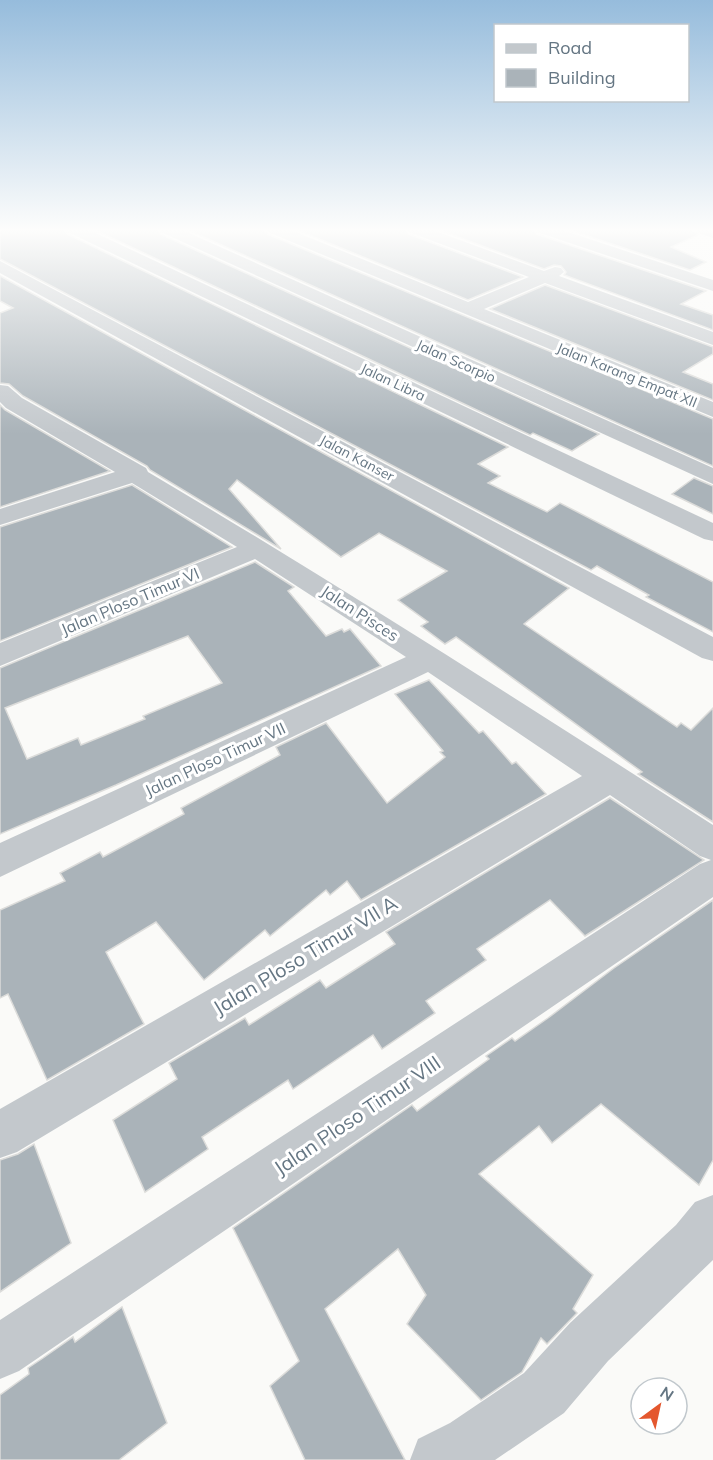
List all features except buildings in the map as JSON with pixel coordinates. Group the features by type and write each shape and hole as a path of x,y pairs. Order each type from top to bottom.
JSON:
{"street":[{"name":"Jalan Kanser","path":"58,297 713,650"},
{"name":"Jalan Libra","path":"218,297 713,532"},
{"name":"Jalan Scorpio","path":"316,297 713,477"},
{"name":"Jalan Karang Empat XII","path":"439,297 713,410"},
{"path":"468,309 496,297"},
{"path":"598,297 713,339"},
{"name":"Jalan Pisces","path":"5,400 137,473 259,548 713,845"},
{"path":"0,517 137,473"},
{"name":"Jalan Ploso Timur VI","path":"0,655 259,548"},
{"name":"Jalan Ploso Timur VII","path":"0,861 430,658"},
{"name":"Jalan Ploso Timur VII A","path":"0,1136 571,798 612,777"},
{"name":"Jalan Ploso Timur VIII","path":"0,1352 713,876"},
{"path":"440,1460 470,1443 544,1393 589,1342 694,1243 713,1220"}]}
